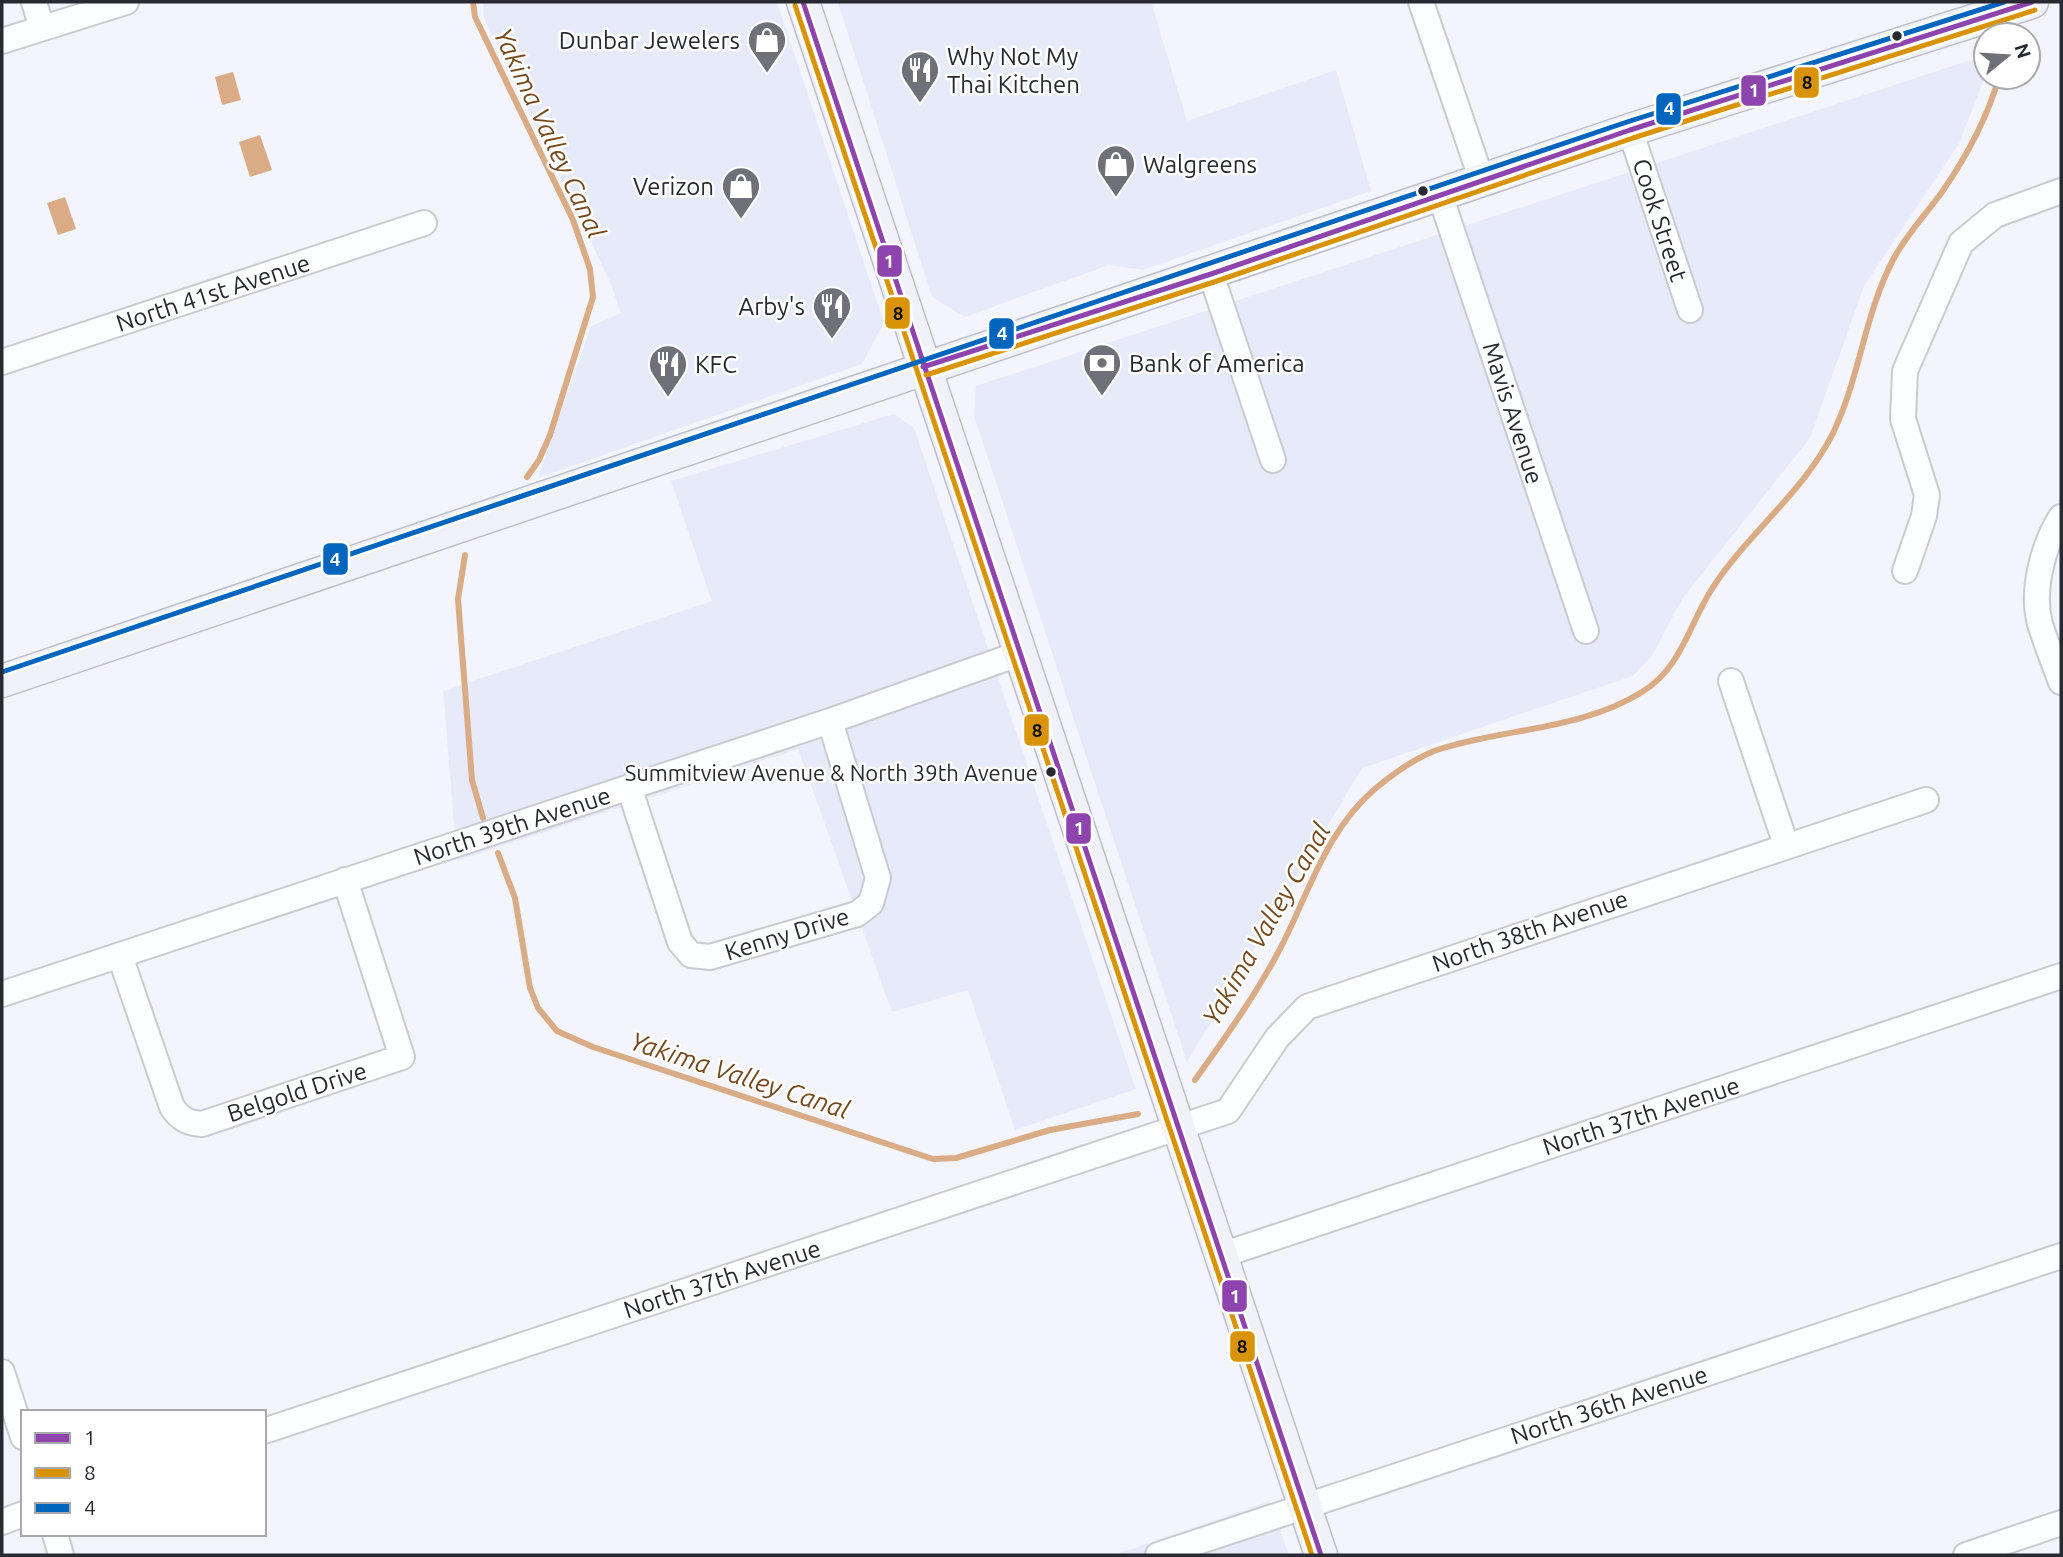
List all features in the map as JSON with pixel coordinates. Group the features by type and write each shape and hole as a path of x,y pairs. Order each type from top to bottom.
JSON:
{"main road":[{"path":"803,2 923,368 1181,1128 1321,1555"},
{"path":"2,681 1630,131 2032,2"}],"street":[{"path":"34,2 42,28"},
{"path":"2,41 126,2"},
{"path":"1421,2 1482,181"},
{"name":"Cook Street","path":"1630,131 1690,310"},
{"path":"1905,572 1924,516 1927,495 1903,419 1905,370 1961,243 1994,215 2061,191"},
{"name":"Mavis Avenue","path":"1440,195 1586,631"},
{"name":"North 41st Avenue","path":"2,362 424,223"},
{"path":"1211,274 1273,460"},
{"path":"2061,517 2045,550 2038,592 2039,621 2061,682"},
{"name":"North 39th Avenue","path":"2,993 830,721 1021,653"},
{"path":"1731,681 1786,845"},
{"name":"Kenny Drive","path":"629,787 680,942 691,955 710,957 857,914 871,903 878,878 830,721"},
{"name":"North 38th Avenue","path":"1181,1128 1228,1111 1277,1038 1307,1007 1926,800"},
{"name":"Belgold Drive","path":"120,956 172,1107 184,1120 202,1124 352,1074 402,1057 345,880"},
{"name":"North 37th Avenue","path":"1222,1255 2061,976"},
{"name":"North 37th Avenue","path":"266,1431 1181,1128"},
{"name":"North 36th Avenue","path":"1158,1555 2061,1256"},
{"path":"2,1372 21,1431"},
{"path":"2,1522 21,1515"},
{"path":"1966,1555 2061,1523"},
{"path":"56,1536 61,1555"}],"shaded area":[{"path":"483,2 777,2 884,323 862,364 538,478 591,326 621,313 610,282 484,18"},
{"path":"838,2 1151,2 1187,121 1336,70 1371,191 1143,270 1109,265 965,317 932,297"},
{"path":"1972,60 1972,91 1979,91 1959,144 1864,286 1810,438 1682,599 1652,656 1633,676 1362,768 1187,1062 974,416 976,386"},
{"path":"233,72 241,100 222,105 215,77"},
{"path":"260,135 272,170 250,177 239,142"},
{"path":"65,197 76,229 58,235 47,203"},
{"path":"894,414 914,428 1136,1089 1015,1130 968,990 892,1012 798,749 457,861 443,691 712,601 671,481"},
{"path":"1270,1501 1289,1555 1114,1555"}],"waterway":[{"name":"Yakima Valley Canal","path":"473,2 475,17 573,220 590,269 593,297 550,435 539,460 527,477"},
{"name":"Yakima Valley Canal","path":"1195,1080 1280,949 1331,843 1344,823 1376,788 1404,767 1434,751 1593,714 1642,692 1666,672 1724,571 1807,474 1834,431 1884,279 1899,249 1960,165 1989,108 1994,91"},
{"name":"Yakima Valley Canal","path":"465,555 458,599 472,780 483,818"},
{"name":"Yakima Valley Canal","path":"498,853 515,898 530,988 538,1008 557,1031 593,1047 933,1159 956,1158 1050,1130 1138,1114"}],"transit line":[{"name":"1","path":"803,2 1321,1555"},
{"name":"4","path":"2,672 1627,122 2004,2"},
{"name":"1","path":"923,367 1211,274 1630,130 2032,2"},
{"name":"8","path":"795,5 1312,1555"},
{"name":"8","path":"926,375 1214,282 1633,138 2035,10"}],"place":[{"name":"Dunbar Jewelers","path":"767,74"},
{"name":"Why Not My Thai Kitchen","path":"920,104"},
{"name":"Walgreens","path":"1116,198"},
{"name":"Verizon","path":"741,220"},
{"name":"Arby's","path":"832,340"},
{"name":"Bank of America","path":"1102,397"},
{"name":"KFC","path":"668,398"},
{"name":"Summitview Avenue & North 39th Avenue","path":"1051,772"}]}
